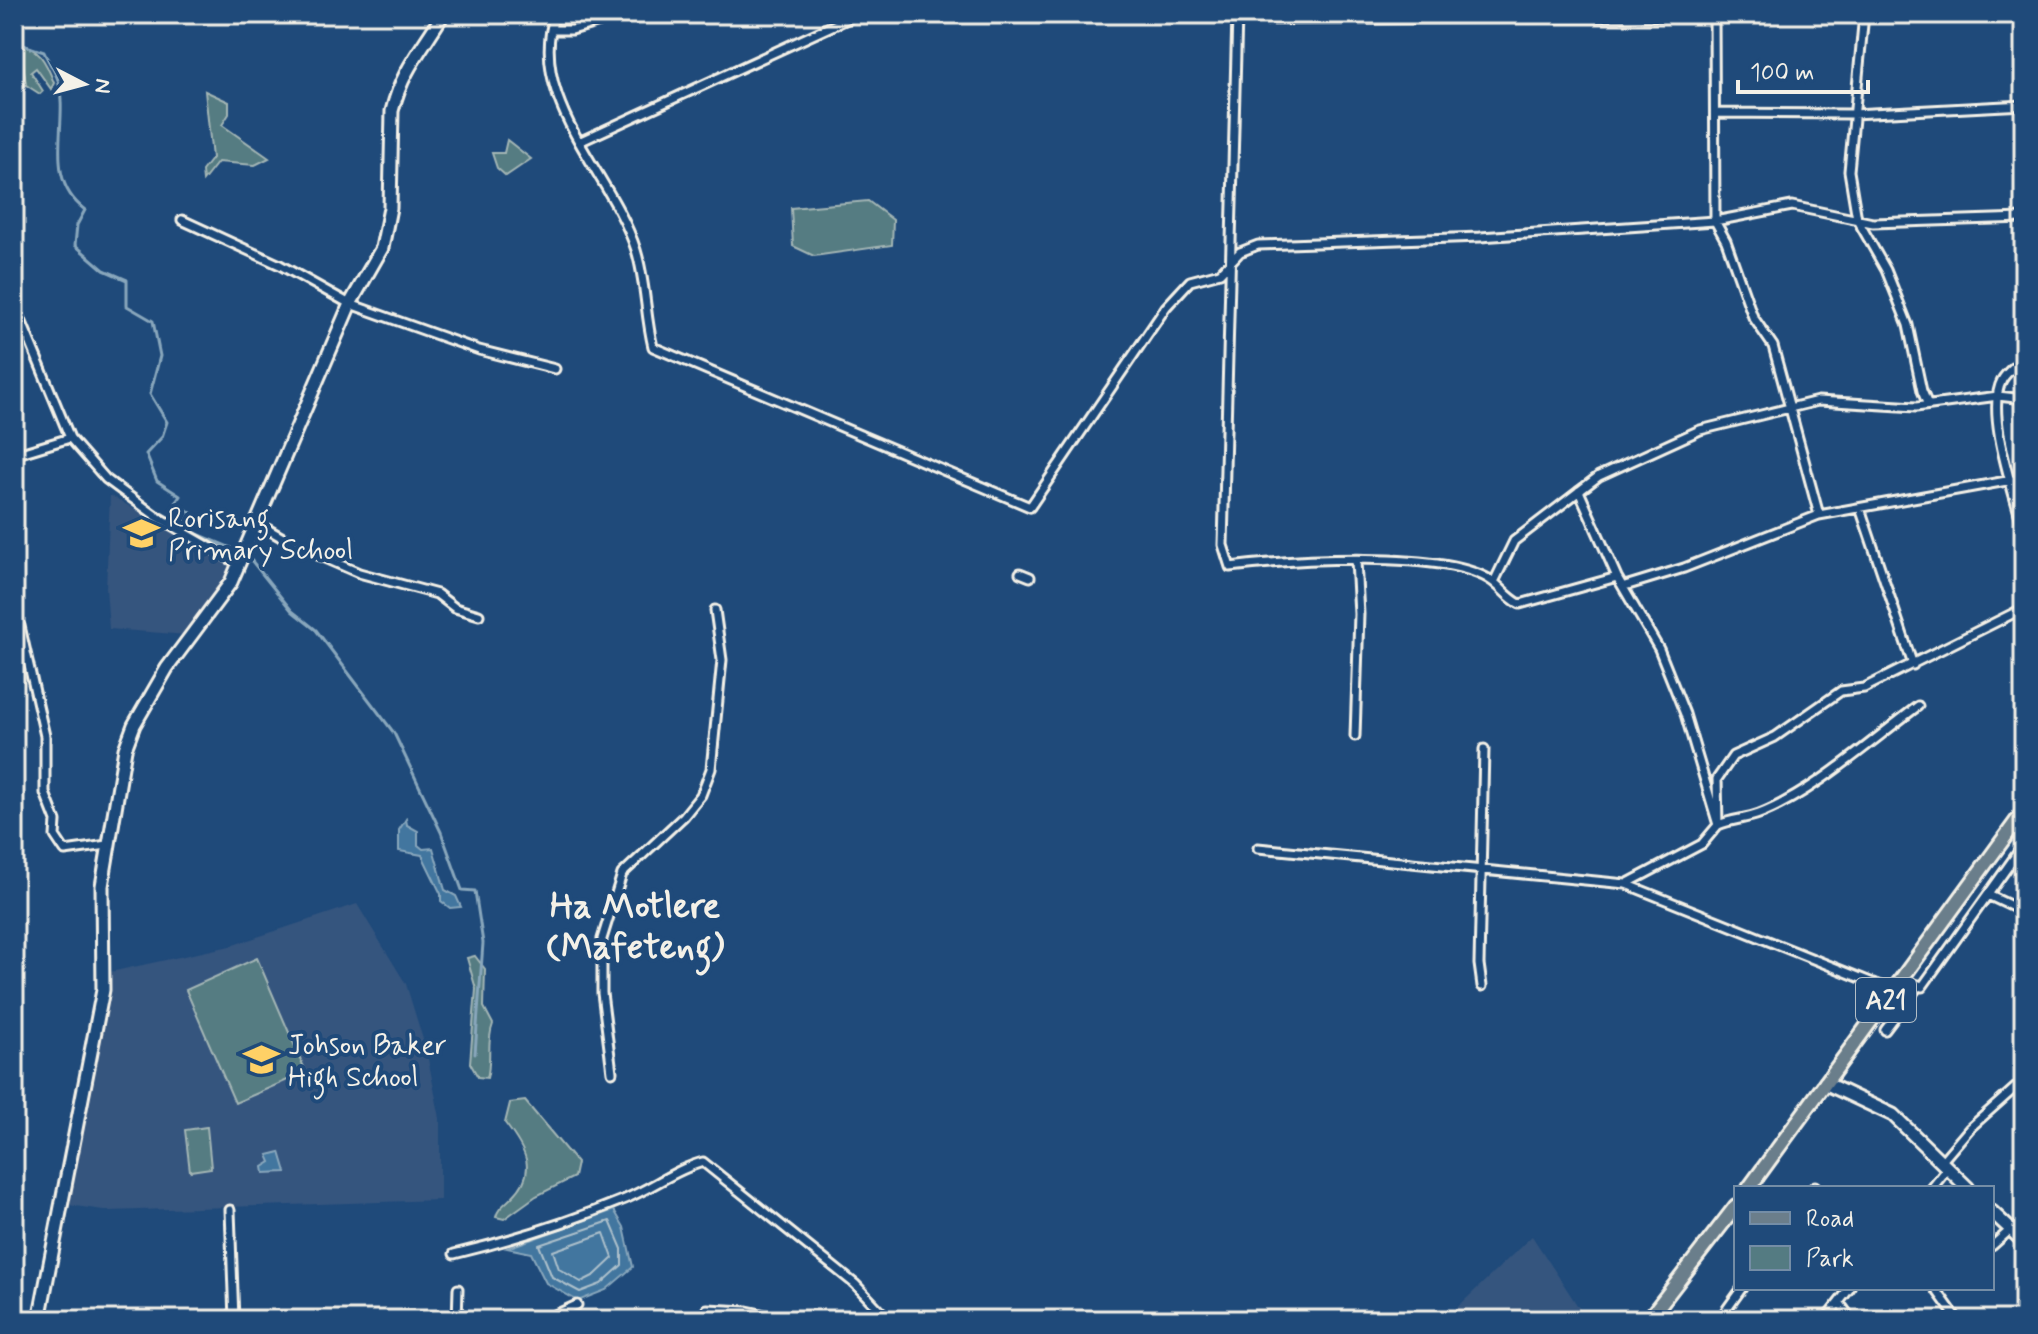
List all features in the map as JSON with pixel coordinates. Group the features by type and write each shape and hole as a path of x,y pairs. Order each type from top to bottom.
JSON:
{"main road":[{"name":"A21","path":"1750,1186 2024,811"},
{"path":"1648,1320 1734,1209"}],"street":[{"path":"39,1320 57,1208 103,990 102,886 125,749 134,725 174,659 221,600 350,304 382,248 390,208 392,111 403,76 443,14"},
{"path":"555,14 549,57 553,78 579,142 598,169 636,250 653,347 1030,507 1166,307 1190,281 1220,273 1240,252 1258,245 1480,237 1715,221 1792,206 1873,223 2024,218"},
{"path":"551,30 572,30 627,14"},
{"path":"579,142 858,14"},
{"path":"1864,14 1849,171 1857,219 1886,270 1908,325 1922,391 1928,405"},
{"path":"1617,577 1520,604 1503,595 1494,582 1420,560 1230,567 1223,545 1237,17 1714,15 1715,221 1726,241 1753,317 1773,346 1819,515"},
{"path":"1715,113 1853,114 2024,105"},
{"path":"182,220 280,265 350,304 479,350 555,369"},
{"path":"14,303 70,438 106,479 156,516 239,564"},
{"path":"2024,357 2002,380 1998,396 2001,458 2012,480 2024,533"},
{"path":"1494,582 1514,541 1599,476 1700,430 1818,401 1928,405 1998,396 2024,399"},
{"path":"15,452 70,438"},
{"path":"1625,586 1684,568 1819,515 2012,480"},
{"path":"1579,491 1617,577 1659,649 1685,714 1718,825"},
{"path":"1860,508 1913,665"},
{"path":"257,523 295,545 359,573 437,594 455,608 479,615"},
{"path":"1355,736 1359,614 1356,561"},
{"path":"1020,573 1030,577"},
{"path":"1718,825 1717,779 1733,756 1775,737 1841,691 1864,688 2024,608"},
{"path":"612,1072 602,993 602,939 622,874 684,816 701,795 711,769 722,660 715,610"},
{"path":"14,618 20,626 45,736 45,793 56,821 55,836 65,851 107,845"},
{"path":"1626,884 1702,844 1718,825 1736,817 1759,814 1821,779 1918,706"},
{"path":"1482,986 1479,964 1484,749"},
{"path":"1901,979 1922,987 2024,844"},
{"path":"1258,848 1626,884 1893,991"},
{"path":"1988,895 2024,912"},
{"path":"1885,1030 1919,985"},
{"path":"1933,1186 1970,1128 2024,1080"},
{"path":"1825,1083 1893,1115 1966,1186"},
{"path":"454,1254 505,1243 614,1204 662,1182 683,1168 703,1162 855,1284 889,1320"},
{"path":"230,1210 234,1320"},
{"path":"1994,1214 2024,1242"},
{"path":"1994,1244 2010,1230 2024,1224"},
{"path":"457,1320 458,1289"},
{"path":"1719,1320 1741,1290"},
{"path":"1825,1320 1848,1290"},
{"path":"1939,1290 1958,1320"},
{"path":"1839,1302 1852,1320"},
{"path":"544,1320 577,1305"},
{"path":"707,1309 747,1311 788,1320"}],"shaded area":[{"name":"Rorisang Primary School","path":"110,495 232,566 222,593 187,635 109,629 106,588"},
{"name":"Johson Baker High School","path":"357,904 406,984 426,1049 440,1118 440,1200 110,1211 68,1205 110,972 230,946"},
{"path":"1532,1236 1587,1320 1444,1320"}],"green space":[{"path":"14,42 30,47 40,56 54,83 51,89 36,68 31,72 43,91 40,94 26,85 23,62 14,60"},
{"path":"205,91 229,102 229,114 222,125 269,158 255,165 218,162 203,181 202,171 212,158"},
{"path":"507,140 531,159 506,176 497,168 492,153 504,153"},
{"path":"868,201 893,220 892,245 814,256 793,246 791,208"},
{"path":"475,956 485,969 484,1007 493,1024 487,1078 478,1077 470,1063 476,989 467,958"},
{"path":"257,958 306,1072 235,1103 186,990"},
{"path":"525,1101 577,1163 574,1177 536,1196 504,1219 496,1217 497,1214 520,1187 527,1169 523,1151 505,1123 510,1103"},
{"path":"207,1127 211,1168 190,1171 185,1130"}],"water":[{"path":"406,819 407,825 418,831 418,845 423,849 433,848 445,890 456,896 461,907 450,908 441,901 441,894 422,855 399,851 399,830"},
{"path":"280,1152 286,1172 264,1173 263,1167 271,1162 268,1155"},
{"path":"614,1210 624,1227 633,1267 606,1290 578,1301 546,1283 531,1253 507,1248"}],"waterway":[{"path":"14,42 44,52 58,80 61,97 60,166 72,197 85,210 77,225 75,245 104,270 127,280 127,306 153,321 160,356 150,394 167,422 162,437 146,454 157,481 180,496 176,502 191,513 183,528 238,551"},
{"path":"247,555 292,611 316,630 394,733 441,832 462,890 475,891 483,943 475,1054"}],"place":[{"name":"Rorisang Primary School","path":"142,533"},
{"name":"Johson Baker High School","path":"262,1060"}],"district":[{"name":"Ha Motlere (Mafeteng)","path":"635,924"}]}
